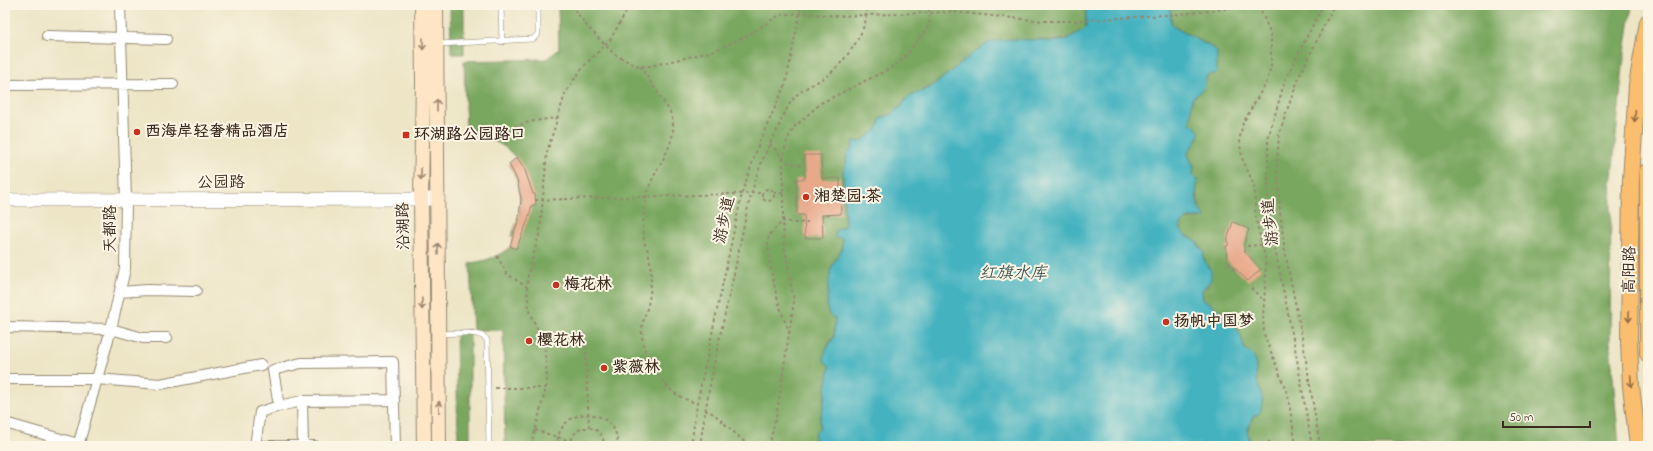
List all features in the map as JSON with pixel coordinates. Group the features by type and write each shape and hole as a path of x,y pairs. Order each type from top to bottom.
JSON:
{"main road":[{"name":"沿湖路","path":"422,5 423,81 421,199 424,446"},
{"path":"436,5 439,446"},
{"name":"高阳路","path":"1638,446 1631,386 1629,342 1631,180 1637,85 1648,22"},
{"name":"高阳路","path":"1648,171 1648,345"}],"street":[{"name":"天都路","path":"78,445 111,329 125,269 126,200 120,5"},
{"path":"47,36 166,39"},
{"path":"5,85 173,84"},
{"name":"公园路","path":"5,200 438,199"},
{"path":"120,292 147,290 196,291"},
{"path":"5,327 111,329 143,338 167,338"},
{"path":"1629,342 1648,345"},
{"path":"279,406 273,370 301,363 393,362 395,446"},
{"path":"5,379 96,380 160,384 260,365"},
{"path":"255,446 260,412 302,401 394,400"},
{"path":"302,401 303,446"},
{"path":"5,424 78,445"},
{"path":"259,446 316,446"}],"lane":[{"path":"501,5 502,42"},
{"path":"437,44 529,40 536,37 538,34 538,5"},
{"path":"438,334 473,333 486,337 489,446"}],"path":[{"path":"571,5 614,54 640,66 654,66 681,58 710,52 745,37 778,16 800,13 839,16 969,12 1044,21 1073,21 1181,14 1263,5"},
{"path":"531,446 546,388 547,376 545,350 541,337 529,311 527,287 528,275 540,231 547,152 565,94 573,81 617,30 630,5"},
{"name":"游步道","path":"691,446 697,404 742,193 759,143 786,84 801,5"},
{"path":"700,446 705,410 751,192 770,144 794,97 836,69 854,44 867,15 866,5"},
{"path":"769,446 777,412 790,333 793,293 784,243 783,221 783,158 787,140 795,126 821,103 899,63 911,52 929,26 930,13 927,5"},
{"path":"1258,5 1271,34 1271,66 1267,81 1243,123 1240,137 1242,158 1254,185 1256,220 1263,245 1266,271 1263,300 1264,334 1288,396 1296,446"},
{"path":"1312,446 1295,348 1274,244 1268,198 1268,139 1285,80 1323,5"},
{"name":"游步道","path":"1320,446 1303,342 1284,243 1280,212 1277,162 1279,135 1300,75 1334,5"},
{"path":"640,66 669,110 672,116 673,125 671,142 649,187 647,196 644,222 644,240 648,252 651,291 642,329 644,348 658,374 671,390 697,404"},
{"path":"496,142 501,136 522,124 558,118"},
{"path":"770,144 790,164 803,166"},
{"path":"535,200 751,192 763,193 768,189 774,193 783,193"},
{"path":"763,193 762,196 767,201 773,199 774,193"},
{"path":"783,221 795,223 808,222"},
{"path":"783,221 769,235 768,250 781,311 790,333"},
{"path":"1247,246 1284,243"},
{"path":"497,256 508,274 527,287"},
{"path":"1228,264 1236,273"},
{"path":"1251,288 1263,300"},
{"path":"585,334 588,428"},
{"path":"488,388 546,388"},
{"path":"705,410 714,414 748,446"},
{"path":"557,446 561,429 572,418 587,414 595,415 609,423 617,436 618,446"},
{"path":"570,446 570,441 576,432 580,429 588,428 596,430 600,434 603,438 604,446"},
{"path":"534,430 570,441"},
{"path":"1268,441 1274,446"}],"green space":[{"path":"450,5 464,5 464,54 451,54"},
{"path":"558,5 1083,5 1086,12 1086,28 1064,39 1052,41 1039,40 944,77 931,86 908,98 892,115 881,118 877,130 860,142 853,143 843,172 845,226 841,227 839,237 843,238 841,253 836,258 831,269 827,303 835,318 834,337 829,343 824,357 830,366 820,419 820,427 815,433 814,446 505,446 503,330 473,330 470,263 490,259 502,253 518,240 511,236 520,209 519,191 514,173 509,164 516,158 506,148 494,141 487,138 466,135 464,61 547,59 559,49"},
{"path":"1170,5 1632,5 1623,66 1611,187 1610,343 1619,446 1256,446 1250,441 1247,431 1253,417 1259,388 1255,360 1253,355 1244,348 1239,333 1229,319 1217,308 1203,299 1202,290 1209,284 1209,266 1205,262 1204,252 1202,249 1194,239 1183,234 1180,228 1180,224 1189,219 1201,219 1196,187 1198,180 1193,176 1193,166 1188,153 1198,138 1190,124 1192,99 1206,80 1207,74 1213,74 1217,52 1213,48 1174,27 1171,22"},
{"path":"470,330 470,446 458,446 456,331"}],"water":[{"name":"红旗水库","path":"1083,5 1170,5 1171,22 1174,27 1213,48 1217,52 1217,73 1207,75 1204,88 1192,99 1190,123 1195,126 1199,132 1198,138 1188,153 1193,166 1193,176 1198,180 1196,191 1198,207 1206,218 1188,218 1180,224 1180,227 1183,233 1196,241 1204,252 1204,260 1211,270 1211,280 1202,290 1203,299 1217,308 1229,319 1239,333 1244,348 1253,355 1255,360 1257,381 1263,400 1260,413 1253,417 1247,431 1250,441 1256,446 814,446 815,433 820,427 820,419 830,366 825,362 824,357 826,350 834,337 835,318 829,314 827,309 829,278 831,269 842,248 842,238 835,238 836,230 845,226 843,172 846,164 847,153 852,149 853,141 860,142 877,130 881,118 893,114 895,110 900,108 907,98 933,86 977,50 990,42 1009,39 1052,42 1065,40 1086,28 1086,12"}],"building":[{"name":"湘楚园·茶","path":"804,155 821,155 822,179 840,178 841,214 822,215 823,238 805,238 804,215 797,215 796,179 805,179"},
{"path":"517,157 525,170 533,194 535,194 536,205 532,205 528,220 516,249 510,246 519,218 521,199 517,180 509,164"},
{"path":"1233,222 1249,229 1244,244 1244,251 1261,269 1248,281 1227,261 1226,246 1228,246 1228,237"}],"place":[{"name":"西海岸轻奢精品酒店","path":"137,132"},
{"name":"环湖路公园路口","path":"406,135"},
{"name":"湘楚园·茶","path":"806,197"},
{"name":"梅花林","path":"556,285"},
{"name":"扬帆中国梦","path":"1166,322"},
{"name":"樱花林","path":"529,341"},
{"name":"紫薇林","path":"604,368"}]}
